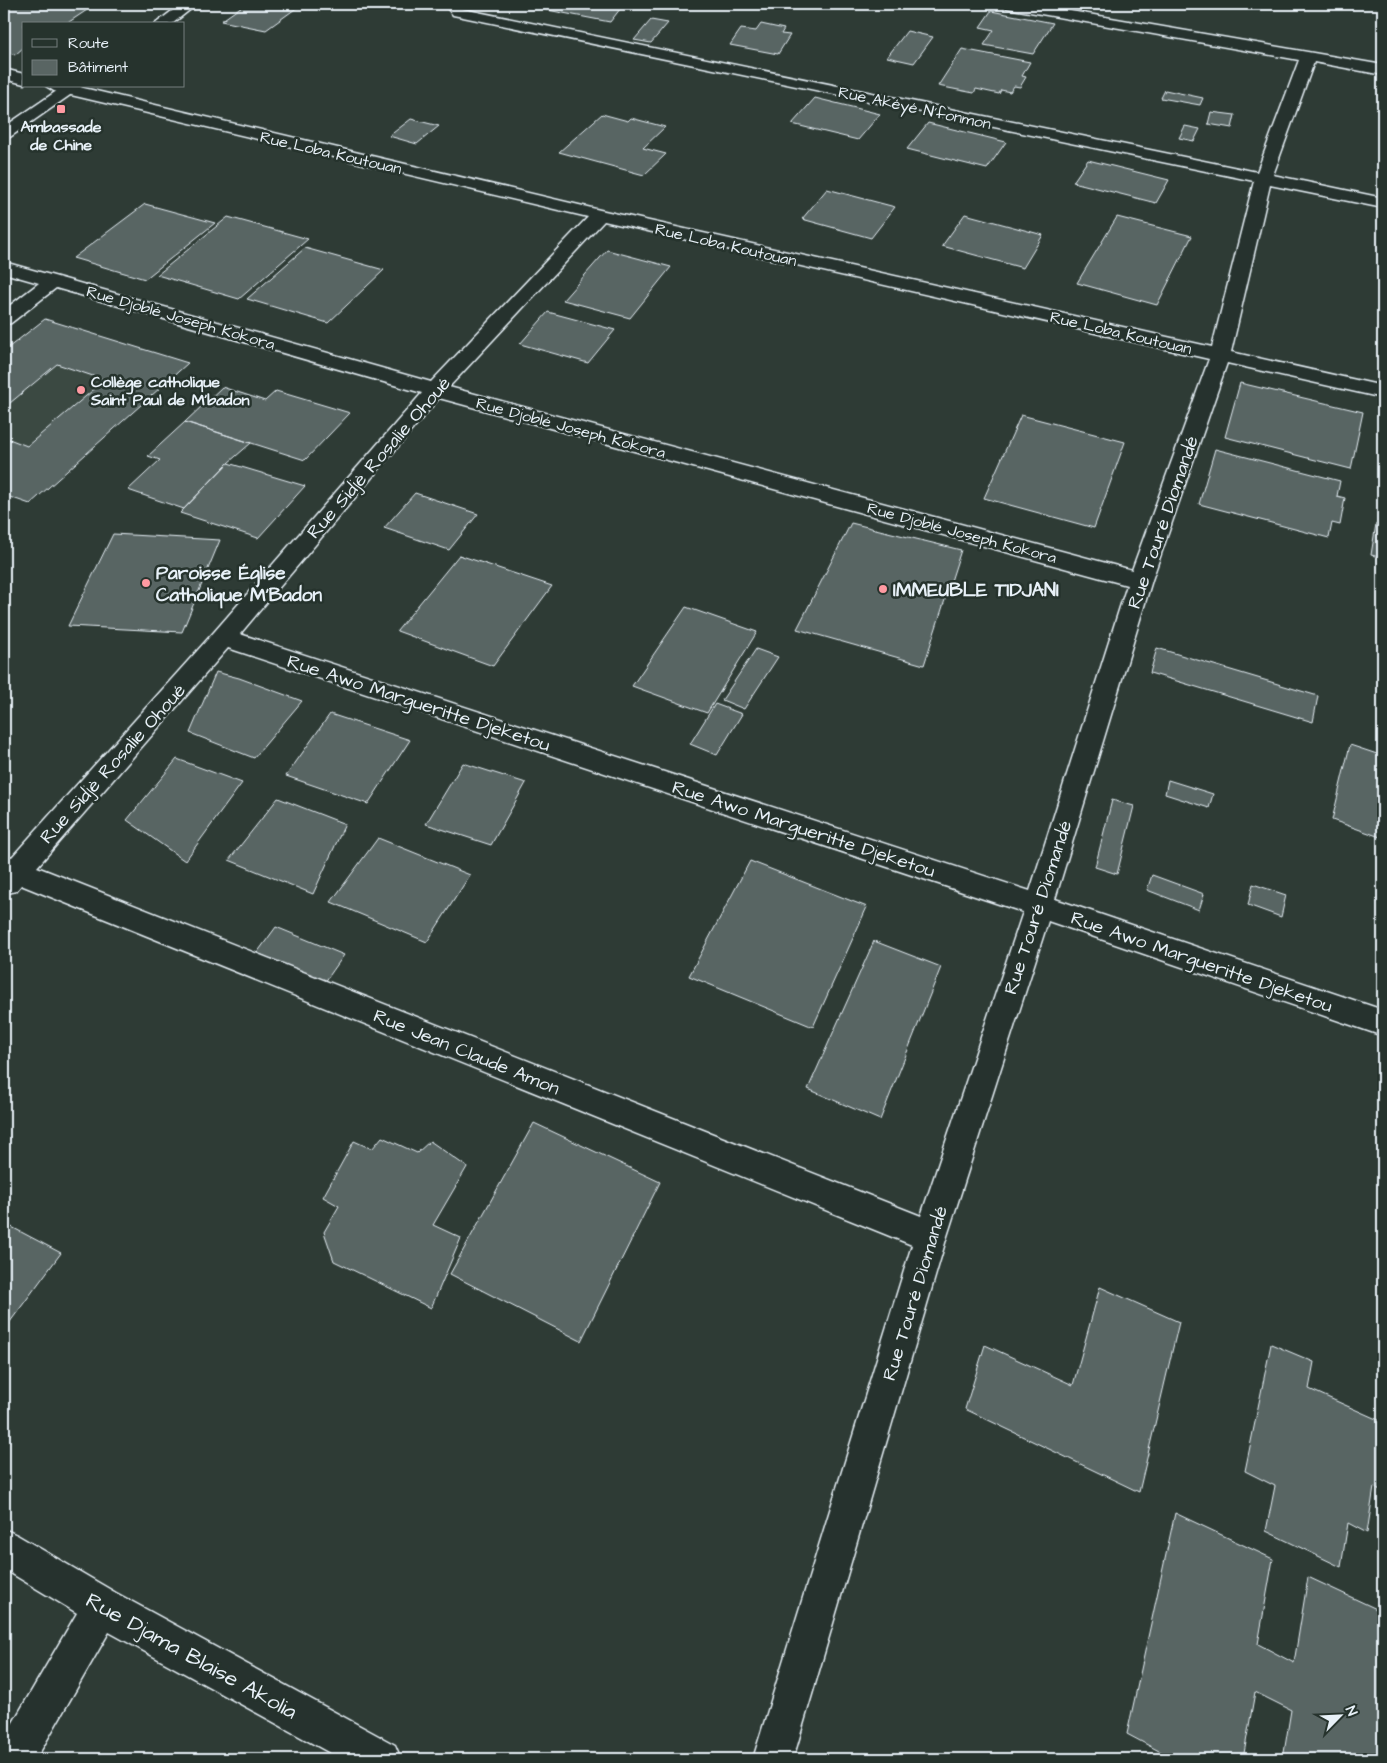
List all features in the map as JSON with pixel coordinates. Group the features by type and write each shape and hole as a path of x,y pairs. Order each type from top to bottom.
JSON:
{"street":[{"path":"165,22 190,4"},
{"path":"1007,4 1383,70"},
{"name":"Rue Akéyé N'fonmon","path":"459,6 1383,203"},
{"name":"Rue Touré Diomandé","path":"773,1759 930,1236 1039,906 1140,580 1220,355 1263,178 1308,57"},
{"path":"4,74 22,78"},
{"path":"4,134 65,88"},
{"name":"Rue Loba Koutouan","path":"70,88 600,216 1383,392"},
{"name":"Rue Sidjè Rosalie Ohoué","path":"8,874 223,638 435,390 600,216"},
{"name":"Rue Djoblé Joseph Kokora","path":"4,267 435,390 1140,580"},
{"path":"4,319 54,280"},
{"name":"Rue Awo Margueritte Djeketou","path":"223,638 1039,906 1383,1023"},
{"name":"Rue Jean Claude Amon","path":"8,874 930,1236"},
{"name":"Rue Djama Blaise Akolia","path":"4,1548 102,1607 381,1759"},
{"path":"14,1759 102,1607"}],"shaded area":[{"name":"Collège catholique Saint Paul de M'badon","path":"45,319 188,363 30,504 4,495 4,351"}],"building":[{"path":"4,4 96,4 69,22 22,22 22,49 15,55 4,51"},
{"path":"245,4 302,4 266,30 221,21"},
{"path":"543,4 624,4 610,22 537,8"},
{"path":"1053,4 1090,4 1086,10"},
{"path":"991,11 1053,23 1033,54 984,45 994,30 980,27"},
{"path":"651,20 668,23 651,43 634,40"},
{"path":"761,24 784,29 781,34 790,35 778,54 730,45 741,29 756,31"},
{"path":"907,31 933,37 914,63 887,57"},
{"path":"962,49 1030,62 1022,76 1026,77 1020,87 1014,86 1010,92 1001,90 999,94 976,89 974,93 938,86"},
{"path":"1165,90 1203,98 1200,105 1161,98"},
{"path":"815,98 880,114 858,140 792,124"},
{"path":"1211,112 1235,115 1232,128 1208,124"},
{"path":"602,114 628,121 631,118 665,127 643,148 666,154 644,175 559,152"},
{"path":"411,119 439,126 417,144 389,136"},
{"path":"928,123 1006,142 987,169 907,149"},
{"path":"1185,126 1200,129 1194,141 1179,138"},
{"path":"1088,160 1169,180 1156,203 1073,182"},
{"path":"827,189 895,207 871,238 802,219"},
{"path":"145,204 215,223 145,279 73,258"},
{"path":"965,214 1043,235 1023,268 942,246"},
{"path":"228,217 308,239 239,299 157,275"},
{"path":"1117,217 1192,236 1157,305 1077,283"},
{"path":"305,248 384,270 328,323 247,299"},
{"path":"607,250 671,267 630,318 563,300"},
{"path":"548,312 615,330 588,363 520,344"},
{"name":"Collège catholique Saint Paul de M'badon","path":"45,319 188,363 30,504 4,495 4,437 27,446 105,380 57,364 4,408 4,351"},
{"path":"1240,383 1363,412 1351,469 1225,437"},
{"path":"222,387 265,401 276,391 350,413 305,460 185,422"},
{"path":"1021,415 1125,442 1094,528 984,498"},
{"path":"185,422 251,443 228,463 184,509 128,490 160,460 148,456"},
{"path":"1215,449 1340,481 1337,496 1345,498 1340,525 1332,523 1329,538 1199,504"},
{"path":"228,463 305,486 258,538 180,513"},
{"path":"415,493 478,514 449,550 384,528"},
{"name":"IMMEUBLE TIDJANI","path":"851,523 961,550 924,665 797,629"},
{"path":"1376,524 1383,526 1383,558 1371,555"},
{"name":"Paroisse Église Catholique M’Badon","path":"113,534 220,540 182,632 68,626"},
{"path":"459,555 552,586 493,666 397,631"},
{"path":"686,607 757,632 707,713 632,686"},
{"path":"1157,648 1318,696 1313,722 1150,673"},
{"path":"756,649 778,657 744,709 722,700"},
{"path":"216,672 239,678 302,701 254,758 190,733"},
{"path":"715,704 742,714 717,755 690,744"},
{"path":"330,714 410,740 368,804 286,776"},
{"path":"1350,745 1383,756 1383,838 1332,820"},
{"path":"177,759 242,783 185,861 127,820"},
{"path":"463,763 526,783 491,845 426,824"},
{"path":"1168,780 1213,794 1209,808 1165,794"},
{"path":"278,798 345,824 313,894 229,860"},
{"path":"1112,800 1134,806 1117,874 1095,867"},
{"path":"378,838 470,875 427,942 331,902"},
{"path":"750,861 867,907 813,1027 689,976"},
{"path":"1152,875 1204,894 1199,910 1147,890"},
{"path":"1253,884 1286,895 1281,917 1248,905"},
{"path":"276,927 344,955 325,982 257,953"},
{"path":"874,941 941,967 880,1120 808,1089"},
{"path":"534,1123 660,1182 581,1341 450,1274"},
{"path":"382,1137 417,1153 430,1141 467,1167 433,1225 461,1238 431,1308 334,1261 324,1232 339,1206 323,1197 354,1141 372,1149"},
{"path":"4,1223 61,1253 4,1330"},
{"path":"1100,1287 1179,1322 1139,1492 965,1409 985,1345 1073,1385"},
{"path":"1271,1344 1314,1362 1309,1389 1383,1422 1383,1491 1374,1487 1367,1533 1348,1523 1341,1567 1266,1531 1275,1486 1245,1471"},
{"path":"1175,1513 1273,1559 1258,1644 1294,1663 1308,1577 1383,1612 1383,1759 1283,1759 1291,1710 1255,1692 1243,1759 1174,1759 1127,1734"}],"place":[{"name":"Ambassade de Chine","path":"61,109"},
{"name":"Collège catholique Saint Paul de M'badon","path":"81,390"},
{"name":"Paroisse Église Catholique M’Badon","path":"146,583"},
{"name":"IMMEUBLE TIDJANI","path":"883,589"}]}
